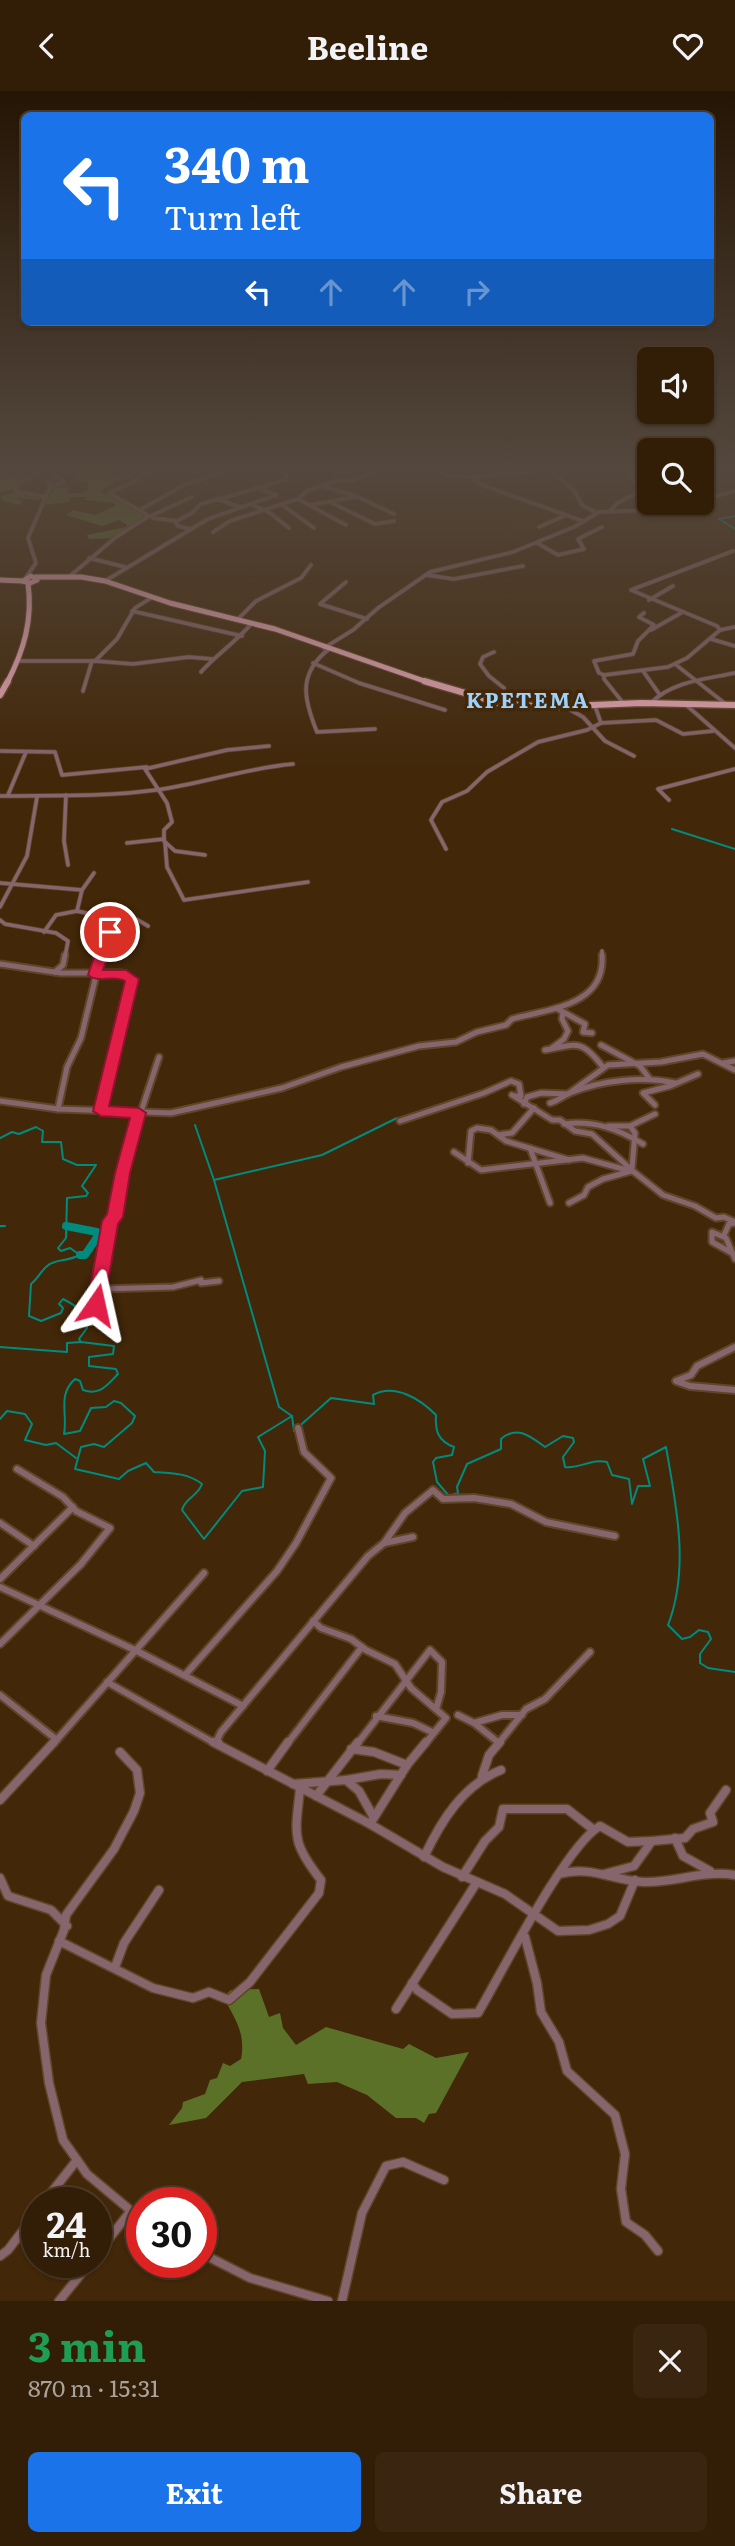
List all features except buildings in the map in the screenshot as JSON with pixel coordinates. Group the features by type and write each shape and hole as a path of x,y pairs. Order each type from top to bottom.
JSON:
{"highway":[{"path":"0,580 30,581 70,576 105,581 151,598 252,623 398,674 494,702 565,707 650,703 735,705"},
{"path":"0,695 20,661 29,633 30,581"}],"street":[{"path":"30,581 34,570"},
{"path":"70,576 76,570"},
{"path":"105,581 121,570"},
{"path":"238,619 256,601 301,579 307,570"},
{"path":"375,729 317,732 306,703 307,683 313,663 327,648 426,575 447,570"},
{"path":"426,575 454,579 501,570"},
{"path":"683,570 631,590 720,630"},
{"path":"346,582 320,604 367,619"},
{"path":"649,600 673,586"},
{"path":"83,691 94,661 117,639 132,611 151,598"},
{"path":"132,611 242,636"},
{"path":"643,613 639,617 654,625 651,630"},
{"path":"681,613 651,630 638,641 636,651 631,656 594,661 599,673 604,675 643,671 675,664 686,659 720,630 735,627"},
{"path":"201,672 212,659 242,636 252,623"},
{"path":"711,639 735,646"},
{"path":"494,652 483,657 480,664 489,676 504,688 504,692 494,702"},
{"path":"20,661 132,664 189,657 212,659"},
{"path":"313,663 359,683 445,710"},
{"path":"675,664 727,705"},
{"path":"643,671 660,695"},
{"path":"650,703 660,695 696,681 735,673"},
{"path":"604,675 604,680 624,704"},
{"path":"685,705 735,748"},
{"path":"595,706 601,723"},
{"path":"565,707 571,713 582,715 597,735 617,751 634,756"},
{"path":"446,849 431,820 442,802 467,791 486,772 538,742 594,728 601,723 656,720 683,734 713,731"},
{"path":"0,751 55,752 62,775 147,767 246,746 269,746"},
{"path":"8,795 26,752"},
{"path":"0,796 125,794 246,770 293,764"},
{"path":"147,767 145,769 160,789 172,817 170,825 164,830 167,867 184,900 308,881"},
{"path":"669,800 658,789 735,769"},
{"path":"66,795 64,841 68,865"},
{"path":"0,907 27,856 37,797"},
{"path":"127,843 165,841 175,851 205,855"},
{"path":"77,911 82,890 94,873"},
{"path":"0,883 82,890"},
{"path":"44,932 56,914 66,910 117,919 136,919 148,926"},
{"path":"58,1109 67,1067 81,1038 94,975 117,919"},
{"path":"2,923 56,933 68,941 63,965 54,972"},
{"path":"0,1101 58,1109 180,1112 282,1088 341,1067 419,1046 456,1042 472,1034 506,1025 512,1019 582,1000 601,972 603,951"},
{"path":"0,964 94,975 122,973 132,979 101,1111"},
{"path":"556,1008 585,1024 583,1032 592,1033"},
{"path":"563,1013 567,1035 547,1049 577,1044 589,1049 603,1067"},
{"path":"601,1045 640,1066 654,1082 675,1083"},
{"path":"551,1103 561,1100 603,1067 670,1061 703,1054 735,1070"},
{"path":"92,1321 110,1221 114,1217 122,1173 159,1057"},
{"path":"719,1063 735,1061"},
{"path":"655,1105 643,1093 698,1074"},
{"path":"519,1096 541,1093 568,1094 591,1087 649,1078"},
{"path":"400,1121 454,1100 492,1092 510,1081 519,1084 519,1096 524,1104 575,1131 592,1134 594,1139 663,1195 695,1206 716,1218 724,1217 735,1222"},
{"path":"519,1096 524,1104"},
{"path":"498,1136 512,1133 534,1108"},
{"path":"564,1124 577,1121 587,1125 631,1126 655,1114"},
{"path":"608,1126 626,1132 643,1144"},
{"path":"631,1126 635,1133 633,1170"},
{"path":"569,1160 506,1141 491,1130 473,1129 468,1163 481,1170 534,1161 569,1160 583,1158 633,1170"},
{"path":"530,1148 540,1176 538,1184 550,1203"},
{"path":"569,1203 584,1195 588,1187 603,1179 633,1170"},
{"path":"724,1235 729,1224 735,1222"},
{"path":"712,1232 724,1235 729,1240 734,1256 712,1242 712,1232"},
{"path":"99,1289 173,1287 201,1280 201,1283 219,1281"},
{"path":"735,1347 697,1366 691,1375 674,1380 696,1388 707,1385 735,1390"},
{"path":"185,1675 277,1571 296,1543 331,1478 304,1452 298,1428"},
{"path":"0,1644 39,1607 110,1528 17,1469"},
{"path":"219,1745 216,1740 221,1732 267,1674 368,1556 384,1543 402,1516 424,1494 433,1490 443,1499 474,1498 511,1504 546,1522 615,1536"},
{"path":"0,1579 73,1507"},
{"path":"0,1523 34,1546"},
{"path":"384,1543 413,1537"},
{"path":"0,1800 137,1651 159,1622 204,1573"},
{"path":"0,1587 137,1651 243,1706"},
{"path":"313,1621 321,1628 351,1639 394,1664 404,1680 446,1718 407,1765 372,1821"},
{"path":"267,1771 312,1708 362,1647"},
{"path":"316,1797 376,1716 430,1650 442,1662 442,1699 436,1709"},
{"path":"482,1776 489,1755 526,1709 545,1699 590,1652"},
{"path":"107,1682 290,1784 372,1821 424,1857 462,1877 486,1884 517,1901 535,1918 558,1931 589,1930 608,1924 620,1916 635,1880"},
{"path":"0,1695 57,1739"},
{"path":"474,1723 498,1714 522,1715"},
{"path":"457,1715 474,1723 499,1743"},
{"path":"376,1716 413,1723 432,1732"},
{"path":"351,1749 374,1752 407,1765"},
{"path":"120,1752 134,1765 140,1776 138,1802 120,1837 66,1915 67,1926 50,1958 41,2023 56,2121 62,2139 77,2160 126,2208"},
{"path":"424,1857 462,1795 482,1776 501,1770"},
{"path":"290,1784 368,1778 384,1771 401,1775"},
{"path":"346,1780 359,1791 372,1821"},
{"path":"59,1941 153,1988 194,1998 209,1992 229,2000 250,1982 312,1905 322,1885 297,1846 293,1832 300,1789"},
{"path":"412,1983 417,1990 452,2014 478,2013 525,1937 559,1874 594,1830 600,1826 628,1842 685,1838 693,1829 713,1822 710,1813 726,1790"},
{"path":"462,1877 485,1841 499,1827 503,1809 515,1807 550,1812 567,1808 594,1830"},
{"path":"674,1838 683,1856 713,1872"},
{"path":"604,1874 634,1866 652,1841"},
{"path":"559,1874 577,1869 635,1880 657,1881 713,1872 735,1875"},
{"path":"0,1878 8,1895 51,1910 67,1926"},
{"path":"396,2010 477,1882"},
{"path":"115,1967 124,1943 159,1891"},
{"path":"525,1937 541,2011 559,2042 567,2071 615,2115 625,2154 621,2189 626,2221 645,2235 658,2251"},
{"path":"56,2187 77,2160"},
{"path":"342,2301 369,2198 386,2166 403,2162 444,2180"},
{"path":"112,2235 126,2217"},
{"path":"0,2256 21,2233"},
{"path":"217,2261 250,2278 328,2301"},
{"path":"60,2301 78,2278"}],"green space":[{"path":"259,1989 269,2017 280,2013 283,2028 296,2045 326,2027 403,2049 409,2044 436,2058 469,2052 436,2113 429,2114 424,2123 416,2118 396,2118 367,2095 337,2082 308,2084 304,2074 242,2082 206,2118 169,2125 182,2108 183,2102 205,2094 210,2080 217,2078 223,2063 230,2066 241,2059 241,2034 223,1997 231,1990"}],"waterway":[{"path":"672,829 735,849"},
{"path":"214,1180 322,1155 397,1118"},
{"path":"195,1125 214,1180"},
{"path":"0,1138 12,1132 19,1134 36,1127 43,1131 42,1142 61,1142 63,1159 77,1165 96,1165 82,1186 88,1193 86,1196 67,1198 66,1238 58,1248 61,1251 70,1248 80,1255 49,1265 31,1284 29,1316 41,1321 61,1313 63,1308 59,1304 63,1299 76,1307 84,1318 87,1328 79,1339 81,1342"},
{"path":"214,1180 279,1407 292,1416"},
{"path":"0,1226 5,1226"},
{"path":"66,1226 97,1232 98,1236 85,1255 80,1255"},
{"path":"0,1347 67,1352 67,1343 81,1342"},
{"path":"81,1342 114,1346 113,1354 89,1357 89,1366 116,1369 118,1374 107,1385 94,1392 83,1390 80,1381 75,1379 66,1392 64,1434 80,1431 91,1408 106,1407 114,1401 121,1403 135,1416 132,1423 104,1447 94,1444 81,1447 75,1469 119,1479 128,1471 146,1463 154,1472 179,1474 197,1480 202,1484 182,1510 204,1539 242,1491 263,1487 265,1451 258,1437 292,1416"},
{"path":"292,1416 294,1431 331,1398 374,1404 373,1395 390,1391 415,1398 436,1415 439,1435 444,1442 454,1447 452,1455 436,1458 433,1462 437,1482 449,1496 458,1493 457,1487 467,1464 501,1449 501,1439 518,1432 545,1447 563,1436 573,1438 574,1442 563,1457 565,1467 596,1461 607,1462 612,1475 629,1479 632,1504 638,1486 650,1486 643,1459 666,1447 677,1514 680,1559 675,1603 668,1625 682,1639 699,1630 708,1632 711,1639 700,1654 700,1663 708,1668 735,1672"},
{"path":"0,1419 7,1411 25,1414 32,1424 25,1440 46,1445 56,1443 76,1458"}],"district":[{"name":"KPETEMA","path":"528,698"}],"route":[{"path":"96,1305 110,1221 114,1217 122,1173 139,1113 101,1111 132,979 122,973 94,975 110,932"}]}
